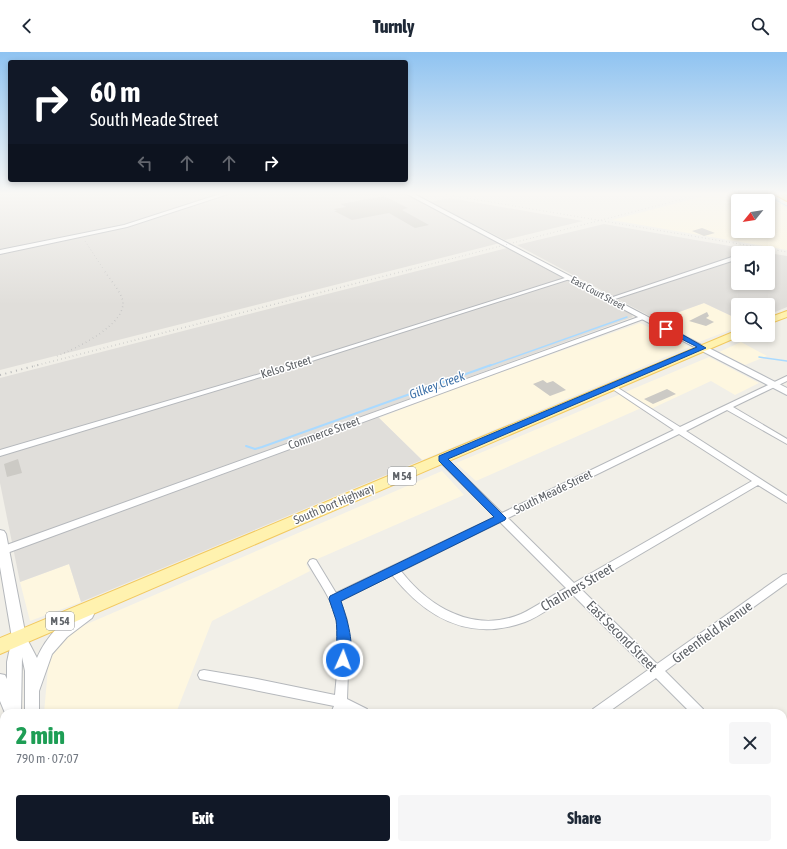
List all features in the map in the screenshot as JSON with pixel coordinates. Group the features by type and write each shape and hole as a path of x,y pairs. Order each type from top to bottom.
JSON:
{"main road":[{"path":"775,318 787,314"},
{"name":"South Dort Highway","path":"19,638 731,336"},
{"name":"East Court Street","path":"703,348 787,392"},
{"name":"M 54","path":"0,646 19,638"}],"street":[{"path":"0,252 100,231"},
{"name":"East Court Street","path":"481,231 703,348"},
{"path":"610,299 731,258"},
{"name":"Kelso Street","path":"0,453 205,390 272,372 570,278"},
{"name":"Commerce Street","path":"4,550 644,317"},
{"name":"South Meade Street","path":"334,599 787,378"},
{"path":"613,387 787,500"},
{"path":"727,407 787,442"},
{"name":"East Second Street","path":"442,458 695,709"},
{"name":"Chalmers Street","path":"395,570 420,600 441,614 468,623 496,625 523,618 758,481"},
{"path":"0,534 19,638 30,658 32,709"},
{"path":"204,675 257,684 339,707 344,645 342,620 334,599 313,563"},
{"name":"Greenfield Avenue","path":"603,709 787,578"},
{"path":"32,693 44,656 51,645 75,622 101,604"},
{"path":"12,709 14,662 19,638"},
{"path":"0,680 11,709"}],"shaded area":[{"path":"0,231 477,231 500,243 0,370"},
{"path":"488,231 541,231 505,240"},
{"path":"574,231 645,231 731,246 731,290 775,290 775,254 787,256 787,307 775,312 775,298 731,298 731,316 704,303 657,320 517,245"},
{"path":"677,231 731,231 731,238 775,238 775,231 787,231 787,250 775,248 775,246 764,246"},
{"path":"507,248 631,314 633,317 373,412 422,460 81,602 69,564 20,582 0,483 0,378"},
{"path":"704,303 731,316 731,330 699,342 657,320"},
{"path":"640,323 689,347 422,460 379,418 454,389"},
{"path":"741,342 767,356 745,365 719,352"},
{"path":"709,357 759,383 735,395 711,381 653,408 639,409 476,481 456,463"},
{"path":"442,471 464,495 306,564 310,571 212,621 178,709 44,709 49,657 73,630"},
{"path":"69,564 81,602 30,621 20,582"}],"building":[{"path":"692,231 710,231 715,233 704,236"},
{"path":"707,312 709,316 706,318 714,322 706,326 689,321"},
{"path":"543,380 547,383 553,381 566,390 550,396 533,384"},
{"path":"667,389 676,394 653,404 644,399"},
{"path":"18,459 22,473 7,477 4,464"}],"waterway":[{"name":"Gilkey Creek","path":"489,366 627,317"},
{"name":"Gilkey Creek","path":"759,357 787,361"},
{"name":"Gilkey Creek","path":"246,446 255,449 262,447 491,365"}],"railway":[{"path":"408,270 558,231"},
{"path":"664,231 787,252"},
{"path":"85,241 104,270"},
{"path":"57,356 76,348 100,334 118,317 123,307 122,298 103,269"},
{"path":"34,366 412,269"},
{"path":"0,375 38,365"}],"route":[{"path":"343,660 344,645 342,620 334,599 501,518 442,458 703,348 666,329"}]}
